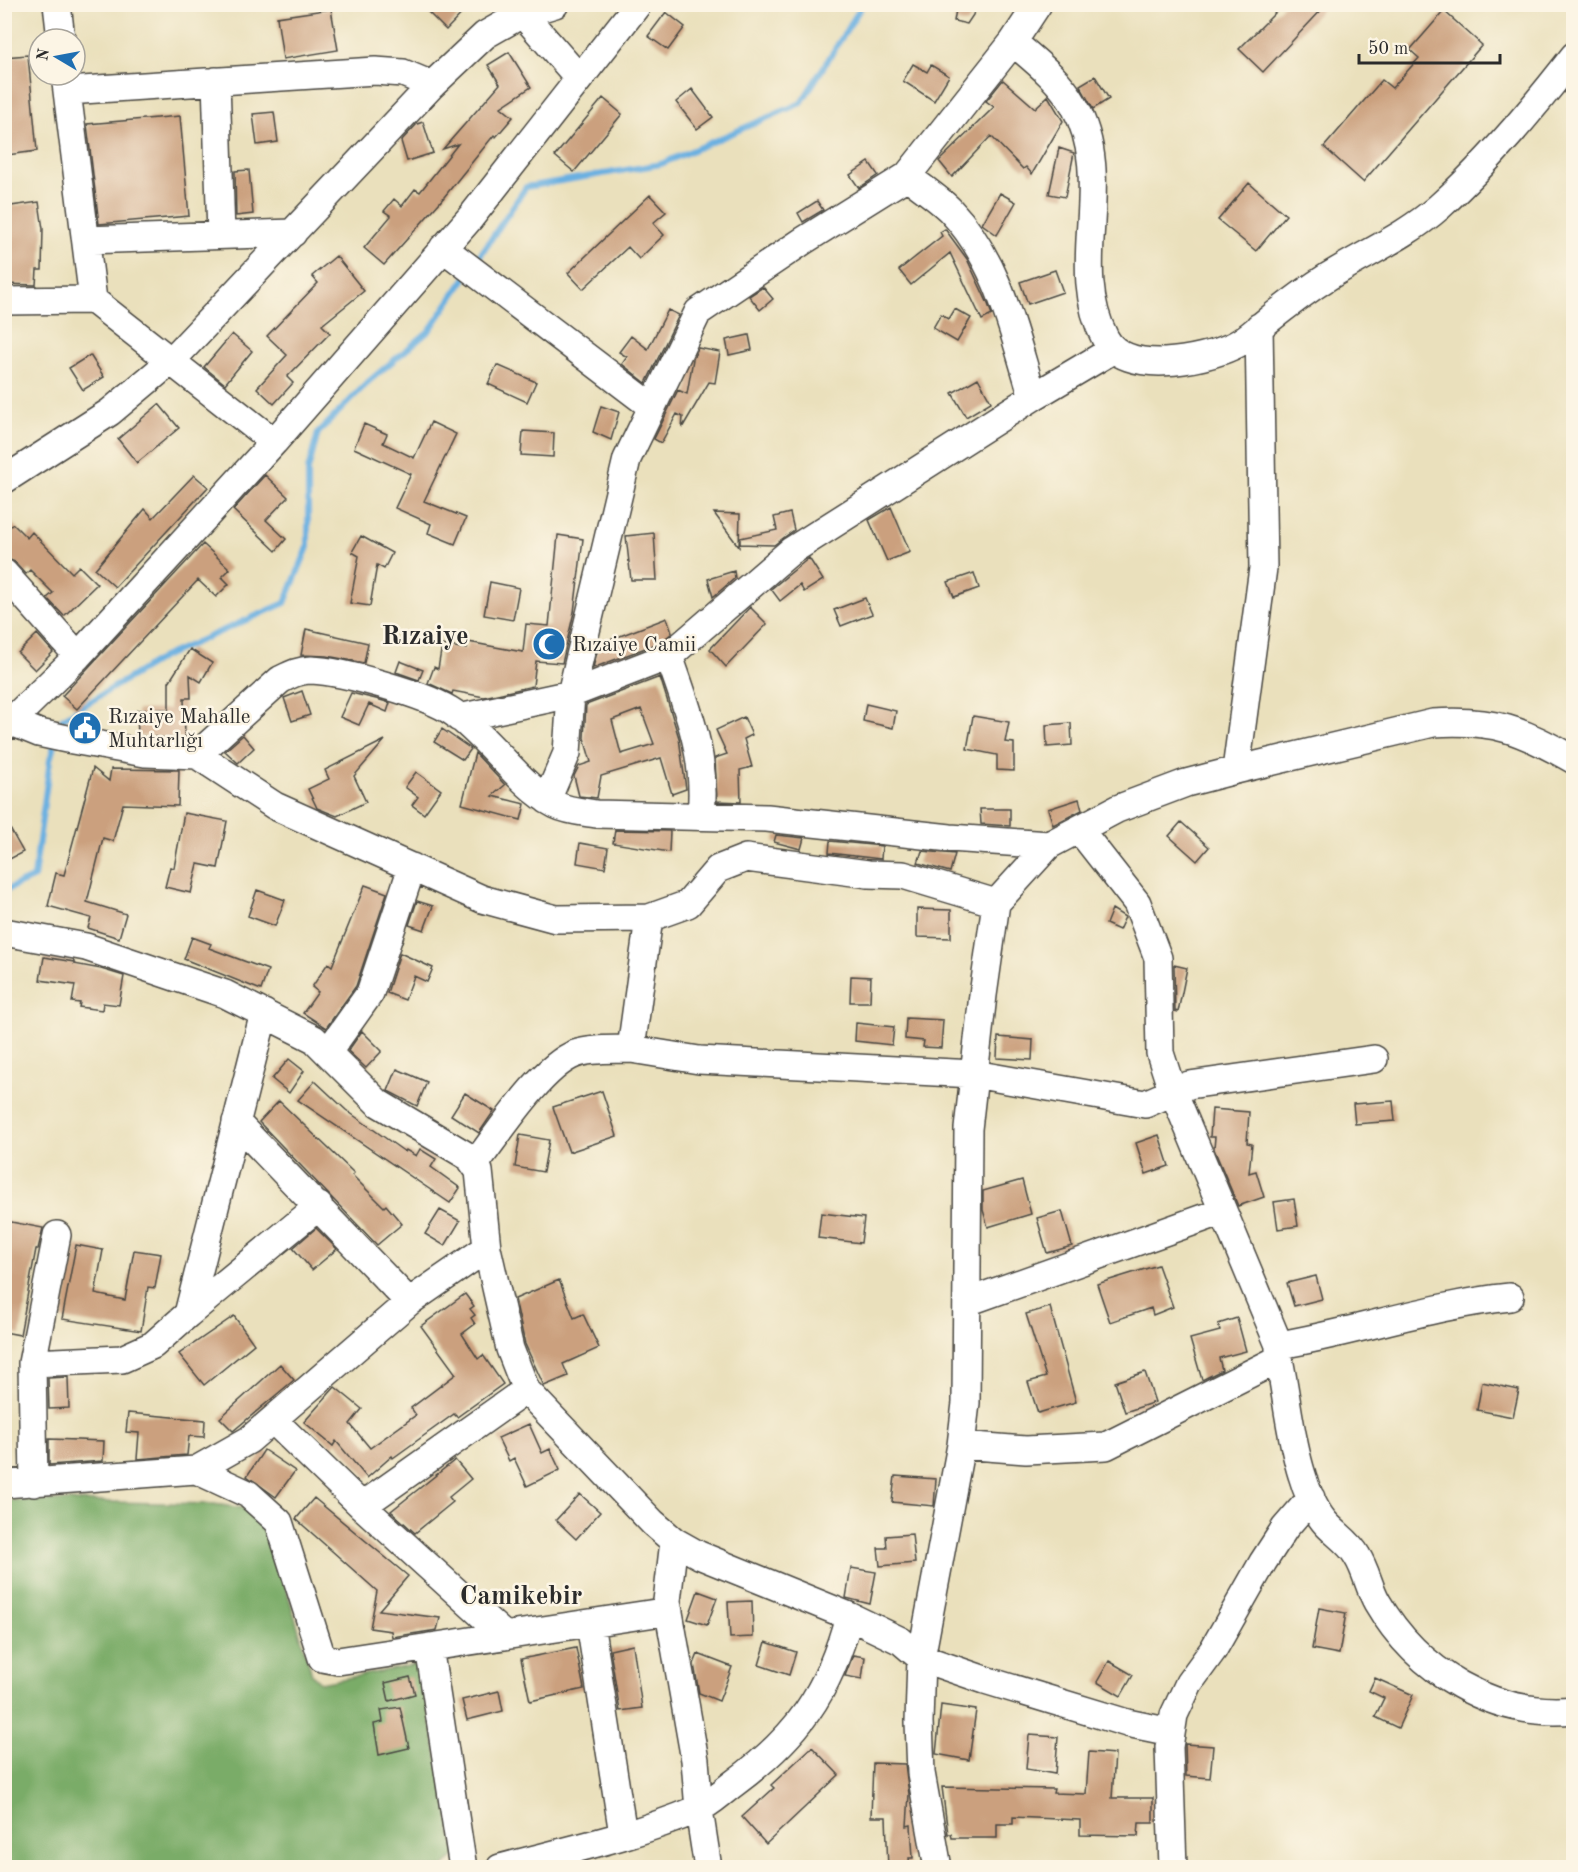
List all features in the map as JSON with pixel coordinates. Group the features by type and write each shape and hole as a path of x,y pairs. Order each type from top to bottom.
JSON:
{"street":[{"path":"57,4 60,27"},
{"path":"4,480 110,412 171,361 432,85 485,35 518,9 555,4"},
{"path":"8,725 78,656 274,442 464,263 471,216 638,4"},
{"path":"547,800 567,753 571,694 627,459 698,312 803,241 907,176 1013,42 1038,4"},
{"path":"518,9 578,78"},
{"path":"1013,42 1047,72 1074,104 1092,154 1094,187 1089,267 1093,307 1106,340 1120,354 1142,363 1207,356 1235,346 1300,294 1403,234 1437,209 1474,174 1574,56"},
{"path":"87,83 216,81 375,71 403,73 432,85"},
{"path":"216,81 221,236"},
{"path":"67,87 93,300"},
{"path":"907,176 950,210 983,256 1003,296 1033,397"},
{"path":"86,240 293,233"},
{"path":"464,263 651,406"},
{"path":"4,301 93,300 274,442"},
{"path":"1236,770 1263,568 1259,327"},
{"path":"459,718 571,694 669,656 791,552 1033,397 1114,349"},
{"path":"4,573 78,656"},
{"path":"669,656 699,746 703,776 701,815"},
{"path":"197,756 280,680 302,671 346,676 398,689 455,713 547,800 558,806 596,814 767,818 950,838 1049,845"},
{"path":"938,1868 921,1773 919,1722 921,1658 961,1445 966,1402 968,1129 996,903 1049,845 1126,805 1186,783 1236,770 1433,723 1463,722 1486,723 1530,735 1574,760"},
{"path":"8,725 67,739 146,753 197,756 275,806 482,898 556,919 649,918 688,904 718,869 746,858 868,874 903,875 996,903"},
{"path":"1079,829 1137,903 1158,958 1160,1053 1173,1092 1279,1352 1302,1475 1323,1520 1357,1556 1378,1602 1394,1626 1426,1660 1448,1678 1493,1701 1511,1707 1544,1711 1574,1710"},
{"path":"328,1052 370,993 412,867"},
{"path":"631,1049 649,918"},
{"path":"4,932 52,939 124,958 225,994 301,1031 328,1052 378,1103 461,1152 475,1164 481,1181 487,1248 510,1348 526,1390 653,1523 674,1541 699,1555 849,1616 901,1641 921,1658 1127,1723 1170,1732"},
{"path":"188,1314 264,1013"},
{"path":"475,1164 556,1064 577,1053 590,1050 631,1049 699,1060 974,1074 1145,1104 1158,1101 1189,1085 1374,1059"},
{"path":"236,1122 410,1302"},
{"path":"32,1363 123,1359 153,1345 319,1206"},
{"path":"967,1302 1223,1212"},
{"path":"34,1483 32,1363 57,1234"},
{"path":"4,1484 196,1470 249,1440 274,1421 410,1302 487,1248"},
{"path":"961,1445 1026,1450 1106,1446 1279,1352 1318,1339 1461,1302 1510,1297"},
{"path":"362,1506 526,1390"},
{"path":"274,1421 362,1506 505,1636"},
{"path":"196,1470 248,1494 279,1522 322,1659 338,1661 669,1611"},
{"path":"1173,1868 1170,1732 1174,1715 1189,1683 1213,1650 1285,1528 1311,1498"},
{"path":"674,1541 667,1601 695,1760 699,1810 708,1868"},
{"path":"500,1868 699,1810 756,1767 801,1722 818,1700 831,1675 849,1616"},
{"path":"590,1623 623,1834"},
{"path":"429,1647 463,1868"}],"green space":[{"path":"5,1500 214,1504 249,1509 268,1528 312,1674 321,1683 420,1664 456,1856 443,1867 5,1868"}],"building":[{"path":"420,4 471,4 446,30"},
{"path":"957,4 976,4 967,24 954,21"},
{"path":"1284,4 1327,4 1263,72 1239,49"},
{"path":"331,9 338,50 283,59 277,17"},
{"path":"1444,11 1482,45 1363,182 1324,147 1382,80 1392,88 1419,58 1410,50"},
{"path":"666,12 685,27 668,50 648,36"},
{"path":"509,52 531,87 501,107 513,117 496,137 494,135 440,202 384,265 364,248 391,216 384,211 394,199 402,206 415,189 420,192 458,144 443,149 500,84 488,65"},
{"path":"27,55 27,87 31,87 37,151 7,155 4,131 4,57"},
{"path":"913,64 927,72 931,65 949,76 934,101 903,81"},
{"path":"1095,76 1109,99 1093,109 1080,85"},
{"path":"1003,80 1035,108 1048,96 1063,121 1032,174 1026,167 1023,169 991,136 952,177 939,161 994,107 986,101"},
{"path":"692,89 713,117 697,129 676,102"},
{"path":"603,98 622,114 574,172 555,156"},
{"path":"274,112 278,142 257,145 253,114"},
{"path":"180,116 189,216 99,224 87,124"},
{"path":"423,122 433,153 407,161 401,141 417,124"},
{"path":"1059,148 1074,153 1065,197 1049,194"},
{"path":"869,162 878,175 859,188 850,175"},
{"path":"249,170 253,214 236,216 235,171"},
{"path":"1249,183 1286,215 1256,251 1218,220"},
{"path":"1000,193 1016,202 997,235 982,224"},
{"path":"650,195 666,212 653,223 664,235 639,259 628,247 583,289 568,273"},
{"path":"817,201 823,210 803,222 798,213"},
{"path":"39,202 43,229 42,270 37,270 36,285 4,284 4,207"},
{"path":"945,229 967,259 988,304 992,315 982,320 950,253 911,285 899,270 942,236 940,232"},
{"path":"336,256 364,291 322,325 330,333 287,377 293,383 274,404 257,388 287,355 267,336 318,283 312,276"},
{"path":"1055,270 1063,292 1028,304 1020,282"},
{"path":"763,287 773,299 760,310 749,296"},
{"path":"955,309 971,318 957,342 933,328 941,314 949,319"},
{"path":"668,310 679,315 646,383 622,364 627,357 619,352 631,336 648,349"},
{"path":"232,334 252,351 225,384 204,367"},
{"path":"749,335 752,350 729,355 726,340"},
{"path":"698,348 720,352 715,383 709,382 682,428 683,417 677,414 661,443 654,439 678,390 687,394 693,359"},
{"path":"90,355 104,377 83,390 69,368"},
{"path":"497,365 536,382 527,402 488,384"},
{"path":"978,378 991,402 966,417 952,393"},
{"path":"159,404 179,428 137,463 118,439"},
{"path":"601,406 619,412 611,440 593,432"},
{"path":"431,422 456,434 424,501 466,518 455,544 428,533 431,524 395,508 411,474 354,448 364,424 387,434 383,443 414,458"},
{"path":"523,431 554,433 553,457 521,455"},
{"path":"194,475 208,487 115,587 95,569 145,509 153,518"},
{"path":"265,475 288,497 266,520 286,539 276,551 233,510"},
{"path":"891,507 910,552 887,561 869,520"},
{"path":"714,513 740,514 739,547"},
{"path":"790,513 794,530 774,545 740,544 740,538 777,530 774,517"},
{"path":"13,524 27,538 32,532 72,573 79,566 97,584 64,616 47,598 53,593 30,570 26,574 15,562 4,558 4,532"},
{"path":"654,533 657,580 631,580 626,536"},
{"path":"558,535 583,539 574,612 562,663 536,661 533,686 484,697 453,691 452,694 428,683 434,667 438,669 442,645 467,649 468,642 523,652 526,624 549,626"},
{"path":"361,536 392,553 384,569 377,565 370,606 350,603 359,556 352,552"},
{"path":"203,544 230,569 222,577 229,584 216,597 198,580 77,709 62,696"},
{"path":"809,558 823,580 804,592 800,585 780,601 771,589"},
{"path":"734,571 735,578 713,597 708,579"},
{"path":"974,573 979,588 954,597 948,582"},
{"path":"490,582 519,588 513,620 484,615"},
{"path":"865,598 872,614 841,626 834,610"},
{"path":"750,607 767,624 726,667 710,649"},
{"path":"667,618 672,633 661,642 593,668 599,644"},
{"path":"306,629 368,643 364,663 327,656 301,655"},
{"path":"37,634 53,652 35,670 18,653"},
{"path":"190,649 212,663 201,682 190,675 191,698 184,698 185,739 138,736 137,710 169,709 169,682"},
{"path":"400,661 423,670 419,680 396,672"},
{"path":"660,677 679,738 686,789 672,794 661,758 601,776 597,798 579,796 574,776 579,766 591,762 584,738 586,705","holes":["641,709 654,744 621,754 612,720"]},
{"path":"302,691 310,715 292,721 284,698"},
{"path":"351,693 390,703 387,712 369,704 359,725 340,717"},
{"path":"866,704 896,711 893,728 863,721"},
{"path":"973,716 1009,722 1005,742 1014,743 1014,771 997,770 997,755 967,749"},
{"path":"744,717 752,735 744,739 752,767 740,770 741,802 717,801 715,758 727,754 716,730"},
{"path":"1071,723 1072,745 1047,747 1046,725"},
{"path":"442,729 471,749 463,760 434,742"},
{"path":"243,735 254,748 238,763 225,751"},
{"path":"385,740 354,776 366,802 337,816 317,808 308,789 329,779 325,770"},
{"path":"475,753 505,785 492,796 525,804 521,820 462,804"},
{"path":"93,768 109,781 111,769 179,770 178,806 123,804 113,841 103,838 87,902 126,914 119,938 88,928 91,918 48,906 56,873 64,875"},
{"path":"416,772 441,790 424,814 412,805 418,797 405,787"},
{"path":"1079,799 1082,810 1053,825 1048,809"},
{"path":"980,809 1010,809 1010,826 981,824"},
{"path":"184,813 227,821 218,868 198,864 191,893 165,887 170,867 174,868"},
{"path":"4,818 23,852 4,862"},
{"path":"1181,822 1209,847 1197,861 1169,836"},
{"path":"615,830 670,831 669,852 613,843"},
{"path":"776,835 804,838 801,849 774,842"},
{"path":"830,841 882,846 881,859 829,853"},
{"path":"580,843 608,848 605,868 577,863"},
{"path":"922,851 955,854 950,872 918,863"},
{"path":"365,885 387,893 356,986 326,1028 303,1013 318,992 312,987 328,963 332,966"},
{"path":"257,890 285,900 275,926 248,916"},
{"path":"417,901 433,906 424,930 409,925"},
{"path":"917,909 951,910 951,938 917,937"},
{"path":"1112,909 1125,917 1119,930 1106,924"},
{"path":"192,937 211,944 209,948 268,970 261,990 184,959"},
{"path":"400,953 433,968 427,982 414,976 405,1000 387,993"},
{"path":"44,957 74,962 74,964 124,976 119,1005 103,1003 102,1010 79,1007 80,1003 72,1002 75,985 40,980"},
{"path":"1174,965 1187,968 1178,1012 1175,1011"},
{"path":"851,976 871,977 870,1002 850,1002"},
{"path":"906,1018 943,1020 941,1048 923,1047 924,1041 905,1039"},
{"path":"856,1023 894,1027 892,1045 855,1041"},
{"path":"362,1031 382,1051 366,1068 348,1051"},
{"path":"998,1037 1033,1040 1032,1060 997,1058"},
{"path":"289,1059 304,1071 289,1093 272,1079"},
{"path":"397,1069 427,1082 417,1106 388,1091"},
{"path":"315,1081 346,1110 405,1152 406,1150 416,1156 420,1149 436,1159 431,1167 460,1188 450,1203 298,1100"},
{"path":"602,1091 617,1136 569,1152 553,1107"},
{"path":"465,1093 494,1111 479,1133 451,1115"},
{"path":"279,1101 354,1173 352,1175 384,1207 386,1205 402,1224 377,1245 259,1122"},
{"path":"1393,1101 1395,1121 1355,1124 1353,1104"},
{"path":"1212,1109 1249,1112 1247,1143 1252,1144 1249,1173 1256,1171 1264,1197 1238,1206 1214,1149 1215,1137 1210,1137"},
{"path":"520,1135 549,1140 543,1172 515,1167"},
{"path":"1159,1135 1169,1166 1146,1174 1136,1143"},
{"path":"1022,1180 1031,1214 988,1227 983,1210 983,1191"},
{"path":"1294,1199 1298,1226 1278,1229 1274,1202"},
{"path":"440,1210 460,1221 445,1246 425,1234"},
{"path":"1062,1211 1072,1246 1047,1253 1037,1218"},
{"path":"821,1213 864,1218 861,1243 818,1238"},
{"path":"6,1221 43,1228 38,1249 36,1249 20,1335 4,1332"},
{"path":"316,1228 337,1249 312,1270 293,1248"},
{"path":"76,1245 103,1250 95,1294 125,1300 134,1250 161,1254 155,1288 148,1287 141,1331 62,1319"},
{"path":"1158,1265 1173,1307 1153,1315 1151,1308 1110,1322 1097,1284"},
{"path":"1316,1276 1322,1299 1294,1306 1287,1283"},
{"path":"559,1280 574,1318 583,1314 599,1348 563,1364 568,1376 544,1386 525,1344 515,1299"},
{"path":"465,1294 474,1306 470,1309 475,1315 471,1318 475,1324 462,1334 478,1359 483,1355 503,1384 457,1417 454,1414 393,1458 392,1456 367,1478 336,1441 333,1446 304,1422 335,1387 362,1409 350,1424 370,1448 416,1415 411,1408 456,1374 421,1326"},
{"path":"1050,1307 1076,1402 1038,1413 1028,1382 1046,1377 1026,1314"},
{"path":"234,1316 254,1344 204,1385 179,1354"},
{"path":"1237,1318 1246,1351 1219,1358 1222,1370 1202,1380 1190,1339 1220,1331 1218,1324"},
{"path":"280,1364 294,1380 233,1431 220,1418"},
{"path":"1145,1372 1155,1402 1125,1412 1115,1382"},
{"path":"68,1377 69,1408 49,1409 48,1378"},
{"path":"1482,1382 1519,1390 1513,1417 1477,1410"},
{"path":"128,1413 205,1420 204,1437 189,1436 187,1455 137,1459 139,1433 126,1432"},
{"path":"529,1424 542,1453 550,1449 560,1470 527,1486 514,1458 509,1461 498,1438"},
{"path":"49,1439 104,1441 103,1461 49,1465"},
{"path":"264,1450 295,1471 276,1497 247,1476"},
{"path":"455,1460 471,1479 449,1497 453,1502 415,1533 391,1511"},
{"path":"895,1476 936,1479 934,1506 892,1502"},
{"path":"580,1494 600,1512 576,1539 556,1520"},
{"path":"314,1498 408,1576 379,1610 440,1618 437,1630 392,1637 391,1631 370,1628 377,1591 296,1519"},
{"path":"912,1534 915,1563 880,1566 878,1548 887,1548 886,1536"},
{"path":"851,1568 876,1572 870,1604 846,1598"},
{"path":"698,1591 717,1598 707,1625 688,1619"},
{"path":"752,1601 753,1637 730,1638 728,1602"},
{"path":"1319,1608 1346,1613 1339,1654 1312,1649"},
{"path":"766,1642 796,1652 789,1675 759,1665"},
{"path":"633,1645 642,1708 620,1711 610,1650"},
{"path":"576,1648 584,1689 530,1701 521,1659"},
{"path":"698,1654 732,1667 719,1701 699,1693 694,1664"},
{"path":"853,1655 865,1657 862,1679 845,1676"},
{"path":"1109,1661 1133,1675 1121,1696 1097,1682"},
{"path":"410,1677 415,1694 389,1701 385,1683"},
{"path":"1375,1678 1413,1695 1398,1728 1375,1717 1384,1698 1369,1691"},
{"path":"499,1691 503,1711 467,1720 462,1700"},
{"path":"941,1705 976,1710 969,1760 936,1754"},
{"path":"400,1707 409,1748 379,1755 374,1724 383,1722 381,1710"},
{"path":"1029,1735 1058,1737 1055,1774 1026,1769"},
{"path":"1185,1744 1213,1746 1210,1778 1186,1776"},
{"path":"812,1747 839,1775 766,1844 742,1817 774,1788 771,1785"},
{"path":"1089,1752 1115,1754 1112,1798 1153,1798 1153,1823 1139,1823 1138,1836 1080,1835 1080,1820 1013,1817 1013,1824 997,1824 997,1838 952,1838 951,1834 948,1834 942,1787 1054,1789 1053,1793 1086,1794"},
{"path":"873,1763 905,1764 909,1794 907,1826 911,1825 913,1858 909,1858 910,1868 888,1868 886,1817 871,1817"}],"waterway":[{"path":"475,263 526,187 661,164 801,103 863,4"},
{"path":"59,729 62,719 163,657 285,603 308,547 308,470 318,433 369,381 429,331 468,274"},
{"path":"4,891 34,877 50,760 55,742"}],"place":[{"name":"Rızaiye Camii","path":"549,644"},
{"name":"Rızaiye Mahalle Muhtarlığı","path":"85,728"}],"district":[{"name":"Rızaiye","path":"425,635"},
{"name":"Camikebir","path":"521,1595"}]}
